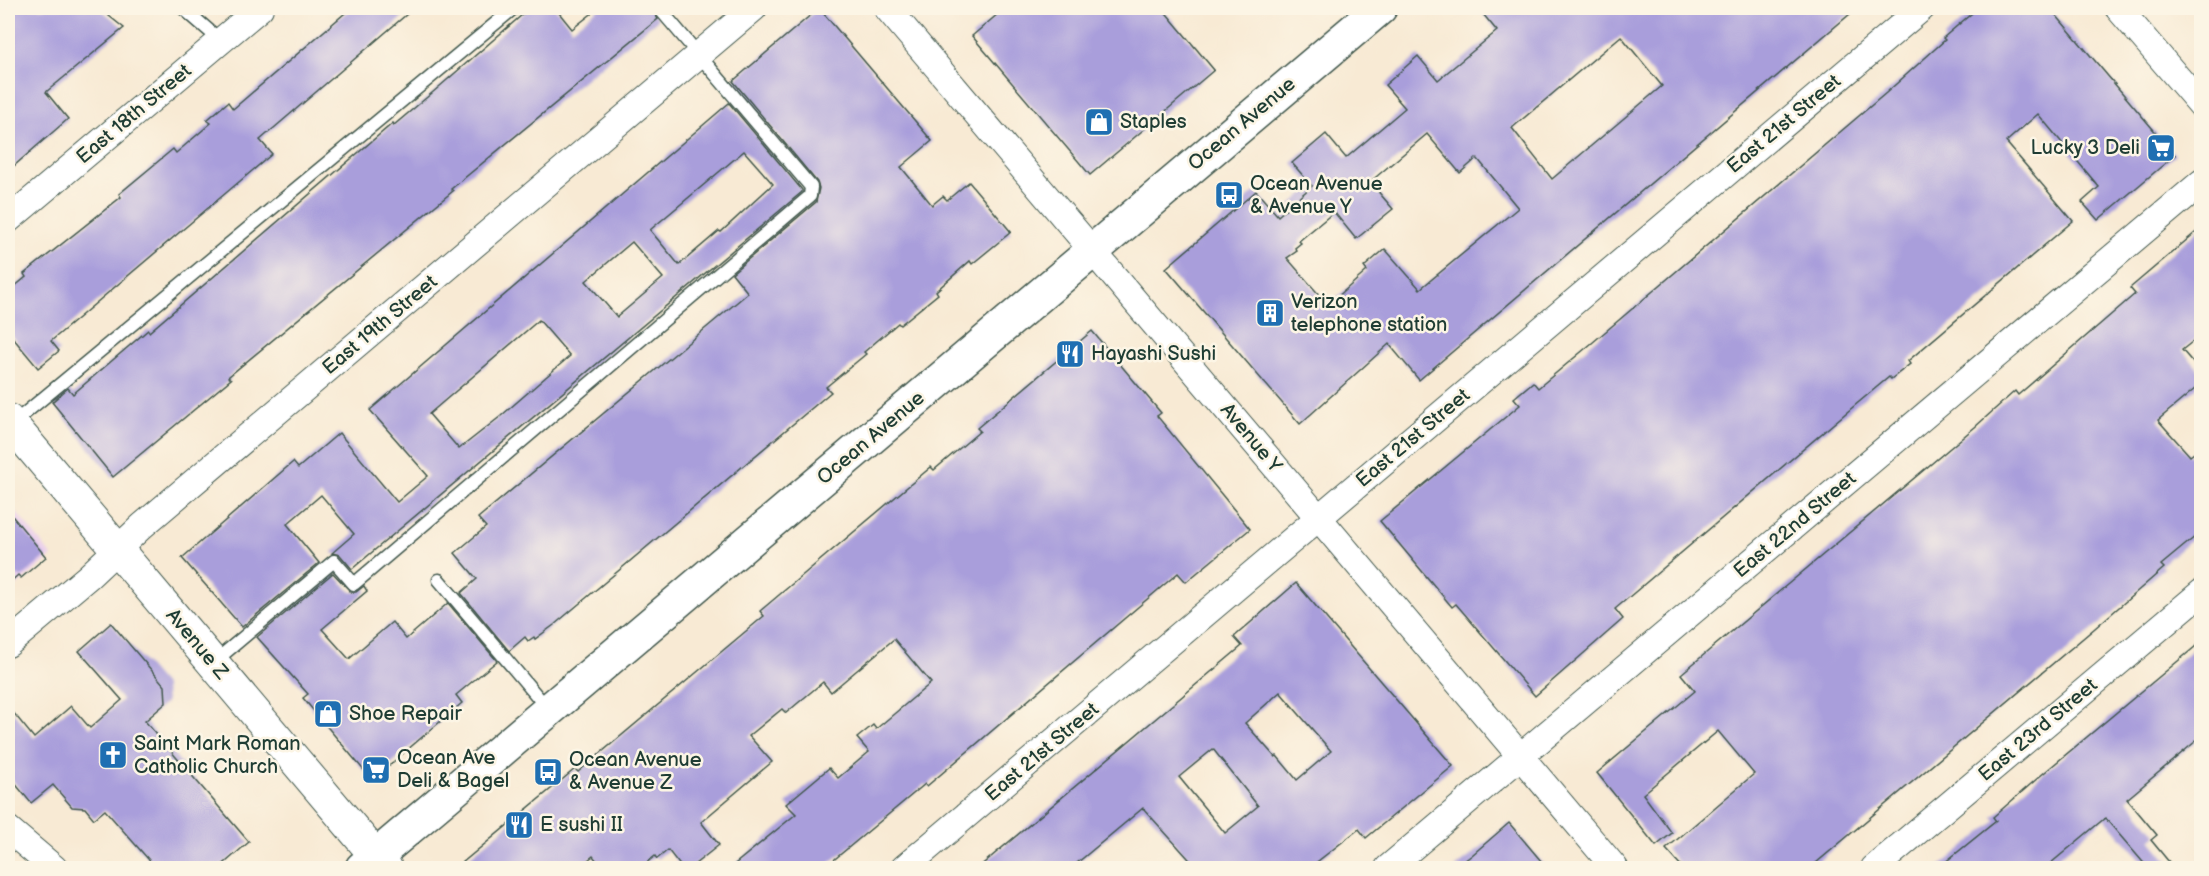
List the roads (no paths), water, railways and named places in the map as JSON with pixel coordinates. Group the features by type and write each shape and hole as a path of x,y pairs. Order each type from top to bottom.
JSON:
{"main road":[{"name":"Ocean Avenue","path":"375,864 549,710 1380,8"}],"street":[{"name":"East 18th Street","path":"8,220 260,8"},
{"name":"East 19th Street","path":"8,644 754,8"},
{"name":"Avenue Y","path":"887,8 1615,868"},
{"name":"East 21st Street","path":"904,868 1922,8"},
{"path":"2118,8 2202,106"},
{"name":"East 22nd Street","path":"1388,868 2202,182"},
{"name":"Avenue Z","path":"9,422 213,663 375,864"},
{"name":"East 23rd Street","path":"1874,868 2202,592"},
{"path":"8,829 54,868"}],"lane":[{"path":"183,8 221,41"},
{"path":"9,422 514,8"},
{"path":"213,663 334,561 354,584 810,196 811,187 659,8"},
{"path":"439,580 549,710"}],"place":[{"name":"Staples","path":"1099,122"},
{"name":"Lucky 3 Deli","path":"2161,148"},
{"name":"Ocean Avenue & Avenue Y","path":"1229,195"},
{"name":"Verizon telephone station","path":"1270,313"},
{"name":"Hayashi Sushi","path":"1070,354"},
{"name":"Shoe Repair","path":"328,714"},
{"name":"Saint Mark Roman Catholic Church","path":"113,755"},
{"name":"Ocean Ave Deli & Bagel","path":"376,770"},
{"name":"Ocean Avenue & Avenue Z","path":"548,772"},
{"name":"E sushi II","path":"519,825"}]}
